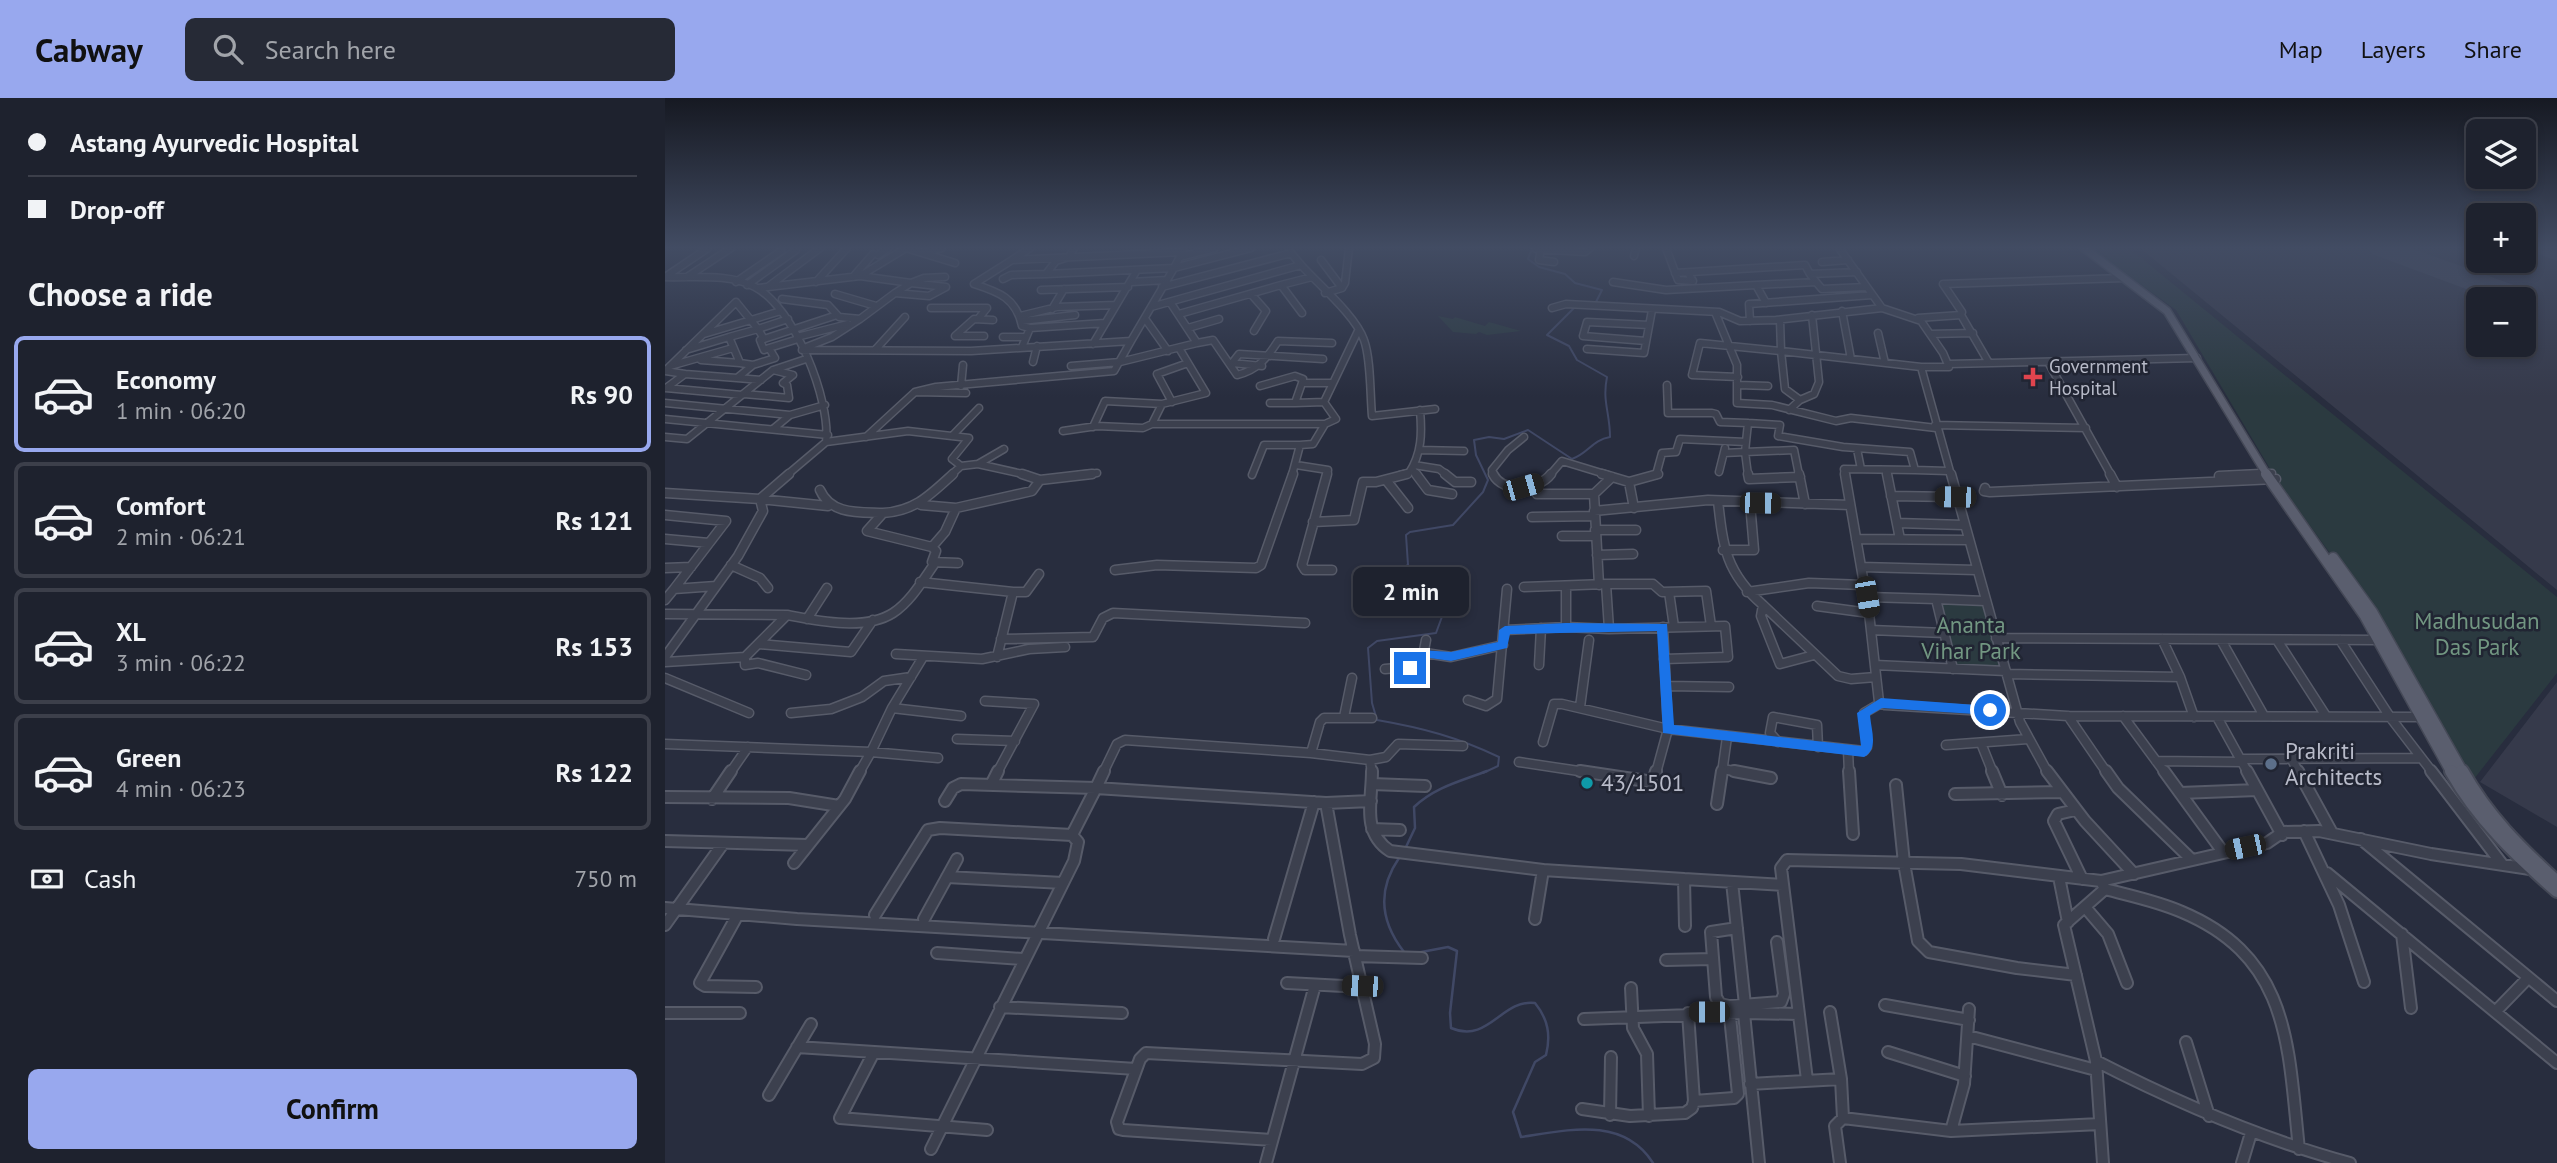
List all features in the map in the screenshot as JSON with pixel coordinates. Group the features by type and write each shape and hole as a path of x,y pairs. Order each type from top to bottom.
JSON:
{"main road":[{"path":"2150,298 2167,311 2210,375"},
{"path":"2157,298 2173,310 2270,476 2351,595 2464,794 2491,830 2557,891"},
{"path":"2270,476 2372,612 2482,805 2508,837 2557,882"}],"street":[{"path":"771,298 793,328 825,405 827,439"},
{"path":"848,298 876,306"},
{"path":"802,349 832,337 888,298"},
{"path":"1009,298 1016,304 1022,326 1030,328 1105,323"},
{"path":"1052,309 1059,298"},
{"path":"1070,324 1086,298"},
{"path":"1093,344 1121,298"},
{"path":"866,437 915,392 1114,371 1157,298"},
{"path":"1151,307 1184,298"},
{"path":"1219,298 1222,302"},
{"path":"1179,314 1238,298"},
{"path":"1254,298 1266,311 1254,331"},
{"path":"1291,298 1302,313"},
{"path":"1330,298 1352,317 1364,341 1372,416 1436,409"},
{"path":"1763,298 1766,303"},
{"path":"1750,321 1749,304 1836,298"},
{"path":"1874,298 1882,308"},
{"path":"1954,298 1953,301 1962,312 1961,315 1989,363"},
{"path":"782,299 828,305 837,316"},
{"path":"667,369 736,302 764,339"},
{"path":"1170,302 1197,343"},
{"path":"1552,307 1569,304 1715,312 1729,318 1750,321 1882,308 1918,318 1961,315"},
{"path":"1021,318 1052,309 1116,305"},
{"path":"931,308 987,308 978,319 963,327 947,351"},
{"path":"1587,349 1644,353 1652,310"},
{"path":"702,334 782,311"},
{"path":"1842,311 1851,359"},
{"path":"1715,312 1738,368 1735,397 1737,402 1772,405 1836,421 1851,418 1935,426 2086,428"},
{"path":"1789,410 1800,400 1814,394 1819,382 1812,315"},
{"path":"837,316 857,321 764,350 760,340 837,316"},
{"path":"1021,318 1075,316"},
{"path":"874,350 905,317"},
{"path":"1918,318 1949,364"},
{"path":"686,350 788,319"},
{"path":"978,319 993,320"},
{"path":"1188,328 1219,319"},
{"path":"1146,320 1168,351"},
{"path":"1780,320 1785,389 1800,400"},
{"path":"1646,341 1583,336 1587,322 1649,325"},
{"path":"1022,346 1030,328"},
{"path":"1324,402 1358,331"},
{"path":"1878,333 1885,363"},
{"path":"1930,334 1973,333"},
{"path":"955,336 984,336"},
{"path":"729,337 740,363"},
{"path":"1003,337 1026,337"},
{"path":"1071,366 1120,362 1213,340 1237,375 1252,372 1262,366 1278,341 1332,343"},
{"path":"802,349 947,351 1131,341"},
{"path":"1768,386 1692,373 1699,343 1921,367 2197,358"},
{"path":"1033,362 1037,346"},
{"path":"667,369 733,348"},
{"path":"737,378 753,365 775,358 769,348"},
{"path":"1093,427 1105,401 1162,404 1206,393 1195,369 1179,348"},
{"path":"1262,366 1233,363 1239,354 1323,359"},
{"path":"677,358 753,365"},
{"path":"665,437 687,439 773,370 806,359"},
{"path":"2048,362 2116,485"},
{"path":"1172,402 1157,374 1188,363"},
{"path":"961,386 963,365"},
{"path":"1921,367 1935,426 2007,672 2016,712 2028,740 2075,810 2134,874"},
{"path":"667,369 685,374 761,380"},
{"path":"666,388 789,398 787,385 783,383 793,375 773,370"},
{"path":"666,388 685,374"},
{"path":"693,390 711,376"},
{"path":"1260,387 1295,376 1303,379 1295,403"},
{"path":"1302,383 1332,383"},
{"path":"1667,384 1668,413 1712,413 1716,414 1720,422 1780,425 1778,436 1857,449 1910,452 1915,470"},
{"path":"915,392 966,393"},
{"path":"1270,403 1324,402"},
{"path":"1063,431 1093,427 1143,428 1152,425 1325,424 1336,419 1324,402"},
{"path":"665,403 790,415 825,405"},
{"path":"1152,425 1162,404"},
{"path":"952,436 979,408"},
{"path":"1313,522 1354,520 1363,482 1404,476 1413,467 1420,450 1420,410"},
{"path":"773,429 790,415"},
{"path":"665,419 773,429 827,439 908,431 969,438 952,459 961,466"},
{"path":"1748,423 1745,452 1749,479 1800,477"},
{"path":"1252,475 1264,445 1313,444 1325,424"},
{"path":"1524,437 1508,450 1492,470 1493,477 1499,482 1519,488 1544,481 1562,461 1629,482 1658,475 1662,453 1676,452 1680,439 1746,442"},
{"path":"761,499 827,439"},
{"path":"1719,472 1726,441"},
{"path":"1115,570 1157,565 1256,568 1261,565 1296,465 1300,445"},
{"path":"665,493 903,513 921,505 961,466 978,464 1004,449"},
{"path":"1857,449 1861,469"},
{"path":"1420,450 1464,452"},
{"path":"1724,453 1794,450 1805,504"},
{"path":"978,464 995,470 1018,472 1040,480 1097,473"},
{"path":"1296,465 1328,470 1302,567 1332,570"},
{"path":"1413,467 1439,469 1451,481 1471,482"},
{"path":"1413,467 1427,490 1452,494"},
{"path":"1881,703 1870,613 1844,469 1948,471"},
{"path":"1887,470 1900,539"},
{"path":"2116,485 1985,488 1984,491 2116,485 2270,476"},
{"path":"1538,494 1594,494 1612,477"},
{"path":"921,505 956,508 1021,495 1032,491 1040,480"},
{"path":"1386,480 1408,508"},
{"path":"1629,482 1634,508"},
{"path":"820,490 822,499 828,506"},
{"path":"1594,494 1597,555 1609,628"},
{"path":"1892,496 1955,497"},
{"path":"665,659 731,565 763,512 761,499"},
{"path":"1532,517 1718,501 1850,505"},
{"path":"1718,501 1723,550 1742,589 1763,605 1838,676 1851,679 1876,677"},
{"path":"1723,550 1754,550 1750,503"},
{"path":"932,547 945,532 956,508"},
{"path":"883,513 867,531 932,547 936,551 931,560 935,563 958,563"},
{"path":"665,515 726,521 691,568 670,589 665,600"},
{"path":"1897,523 1963,524"},
{"path":"1562,536 1636,530"},
{"path":"1856,538 1968,540"},
{"path":"665,539 709,543"},
{"path":"1597,555 1633,554"},
{"path":"665,614 787,615 807,619 873,620 897,610 935,563"},
{"path":"731,565 760,578 768,588"},
{"path":"1861,567 1976,570"},
{"path":"665,568 691,568"},
{"path":"920,582 1026,592 1039,574"},
{"path":"1747,592 1809,583 1864,585"},
{"path":"1524,587 1653,584 1662,592 1706,591 1711,626"},
{"path":"670,589 716,586"},
{"path":"1566,586 1566,627"},
{"path":"807,619 828,588"},
{"path":"1468,700 1486,706 1495,702 1505,630 1507,589"},
{"path":"997,657 1013,592"},
{"path":"1669,592 1674,627"},
{"path":"1867,597 1985,601"},
{"path":"1936,599 1953,668"},
{"path":"1763,605 1761,616 1780,664 1814,655"},
{"path":"1817,606 1870,613"},
{"path":"1002,639 1093,637 1103,618 1113,613 1305,623"},
{"path":"665,659 745,657 787,615"},
{"path":"759,643 851,652 873,620"},
{"path":"1505,630 1725,626 1728,657 1664,659"},
{"path":"1519,762 1653,782 1668,729 1663,627"},
{"path":"1539,665 1541,628"},
{"path":"1871,630 1944,633"},
{"path":"1996,638 2378,640"},
{"path":"2162,639 2180,677 2194,717"},
{"path":"1385,669 1418,667 1426,653 1426,640"},
{"path":"1580,708 1589,640"},
{"path":"2221,640 2265,716"},
{"path":"2277,640 2326,716"},
{"path":"2340,640 2390,717 2502,864"},
{"path":"1426,653 1451,657 1503,645"},
{"path":"896,654 982,659 1029,649 1065,647"},
{"path":"745,657 745,664 758,663 806,675"},
{"path":"794,863 839,806 923,657"},
{"path":"1875,666 2180,677"},
{"path":"791,713 831,709 862,697 884,681 911,677"},
{"path":"665,678 749,713"},
{"path":"1344,717 1352,678"},
{"path":"1667,687 1729,687"},
{"path":"985,701 1033,703 991,785"},
{"path":"1543,742 1554,704 1668,729 1864,751 1867,747 1864,713 1881,703 2068,716 2421,717"},
{"path":"892,708 961,716"},
{"path":"2068,716 2118,789 2191,859"},
{"path":"2123,716 2223,852"},
{"path":"2217,716 2281,835"},
{"path":"1311,753 1322,719 1372,718"},
{"path":"1778,743 1770,733 1773,718 1817,725 1818,747"},
{"path":"1717,804 1727,737"},
{"path":"957,739 1015,741"},
{"path":"1072,835 1117,744 1125,740 1311,753 1370,760 1386,757 1398,744 1462,747"},
{"path":"1946,745 2028,740"},
{"path":"1981,743 2002,794"},
{"path":"665,744 871,752 938,758"},
{"path":"712,799 748,747"},
{"path":"1847,750 1853,834"},
{"path":"2291,758 2332,833"},
{"path":"2156,761 2421,758"},
{"path":"1370,760 1372,829 1378,843 1390,851 1543,870 1783,885"},
{"path":"1723,769 1771,778"},
{"path":"1372,784 1425,786"},
{"path":"946,801 957,785 991,785 1096,788 1325,803 1371,802"},
{"path":"1896,785 1903,863 1918,941 1923,948 1930,952 2017,968 2076,975"},
{"path":"2179,793 2257,790"},
{"path":"1955,794 2062,792"},
{"path":"665,797 789,798 839,806"},
{"path":"1274,939 1314,802"},
{"path":"1272,1140 1119,1129 1117,1122 1142,1055 1150,1053 1293,1062 1362,1064 1371,1061 1376,1047 1325,803"},
{"path":"2075,810 2058,814 2054,821 2082,879"},
{"path":"875,915 928,830 940,828 1072,835"},
{"path":"1372,829 1400,830"},
{"path":"2101,1162 2096,1065 2064,929 2103,885 2191,859 2267,843 2283,832 2304,831 2359,837 2431,854 2531,869"},
{"path":"2304,831 2327,873 2352,939 2364,982"},
{"path":"931,1149 1023,959 1075,861 1078,846 1072,835"},
{"path":"2359,837 2557,1001"},
{"path":"665,841 722,845 809,845"},
{"path":"665,925 722,845"},
{"path":"924,919 957,859"},
{"path":"1808,1080 1781,868 1787,860 1961,864 2082,879 2192,916 2217,931 2265,978 2285,1043 2298,1149"},
{"path":"1535,919 1543,870"},
{"path":"2327,873 2557,1063"},
{"path":"947,877 1063,883"},
{"path":"2059,877 2068,922"},
{"path":"1684,879 1685,926"},
{"path":"1732,882 1759,1163"},
{"path":"2085,907 2108,934 2127,983"},
{"path":"665,908 737,915 1422,958"},
{"path":"737,915 700,983 705,986 756,987"},
{"path":"1729,1009 1717,1001 1711,932 1737,928"},
{"path":"2402,934 2411,1009"},
{"path":"1745,1009 1783,999 1777,942"},
{"path":"937,953 1023,959"},
{"path":"1666,960 1713,959"},
{"path":"2496,1010 2528,978"},
{"path":"1287,984 1362,986"},
{"path":"1266,1163 1315,985"},
{"path":"1631,988 1633,1028 1647,1054 1649,1116"},
{"path":"1885,1004 1969,1015 1965,1076 1951,1131"},
{"path":"1000,1007 1122,1013"},
{"path":"1584,1019 1729,1009 1799,1014"},
{"path":"1695,1101 1734,1098 1738,1094 1729,1009"},
{"path":"1830,1012 1841,1079 1843,1118 1835,1126 1840,1163"},
{"path":"665,1013 740,1013"},
{"path":"1582,1109 1610,1115 1649,1116 1685,1113 1692,1108 1695,1101 1688,1013"},
{"path":"769,1095 811,1024"},
{"path":"1968,1035 2096,1065 2251,1133 2350,1163"},
{"path":"2186,1042 2209,1116"},
{"path":"797,1047 1136,1069"},
{"path":"874,1052 840,1118 987,1130"},
{"path":"1888,1052 1965,1076"},
{"path":"1610,1115 1611,1057"},
{"path":"1750,1084 1841,1079"},
{"path":"1843,1118 1951,1131 2100,1124"},
{"path":"2242,1163 2251,1133"}],"shaded area":[{"path":"2201,298 2466,298 2466,357 2536,357 2536,298 2557,298 2557,590"},
{"path":"2557,682 2557,827 2480,782"}],"green space":[{"name":"Madhusudan Das Park","path":"2159,298 2190,298 2557,597 2557,673 2474,779 2337,563 2276,479 2176,310"},
{"path":"1438,316 1453,319 1455,317 1485,326 1489,322 1521,331 1487,335 1479,332 1453,332"},
{"name":"Ananta Vihar Park","path":"1939,601 1984,602 2005,670 1954,668"}],"waterway":[{"path":"1596,302 1598,298"},
{"path":"1483,773 1498,766 1499,757 1439,734 1377,720 1372,703 1368,648 1377,641 1436,633 1443,614 1440,602 1389,591 1381,584 1381,579 1408,565 1406,535 1410,532 1453,525 1483,492 1488,480 1476,455 1474,440 1489,437 1504,439 1528,430 1572,459 1610,437 1605,393 1607,377 1577,360 1569,346 1547,335 1575,307"},
{"path":"1406,847 1415,828 1414,807 1439,789 1487,771"},
{"path":"1399,858 1387,882 1384,905 1390,929 1404,952"},
{"path":"1416,953 1448,947 1457,951 1450,1013 1451,1028 1475,1030 1513,1007 1523,1004 1535,1003 1543,1015 1548,1034 1546,1055 1535,1062 1513,1112 1521,1137 1576,1130 1610,1132 1641,1148 1653,1163"}],"place":[{"name":"Government Hospital","path":"2033,377"},
{"name":"Prakriti Architects","path":"2271,764"},
{"name":"43/1501","path":"1587,783"}],"route":[{"path":"1410,668 1421,666 1426,653 1461,656 1481,648 1503,645 1505,630 1663,627 1668,729 1864,751 1867,747 1864,713 1881,703 1990,710"}]}
